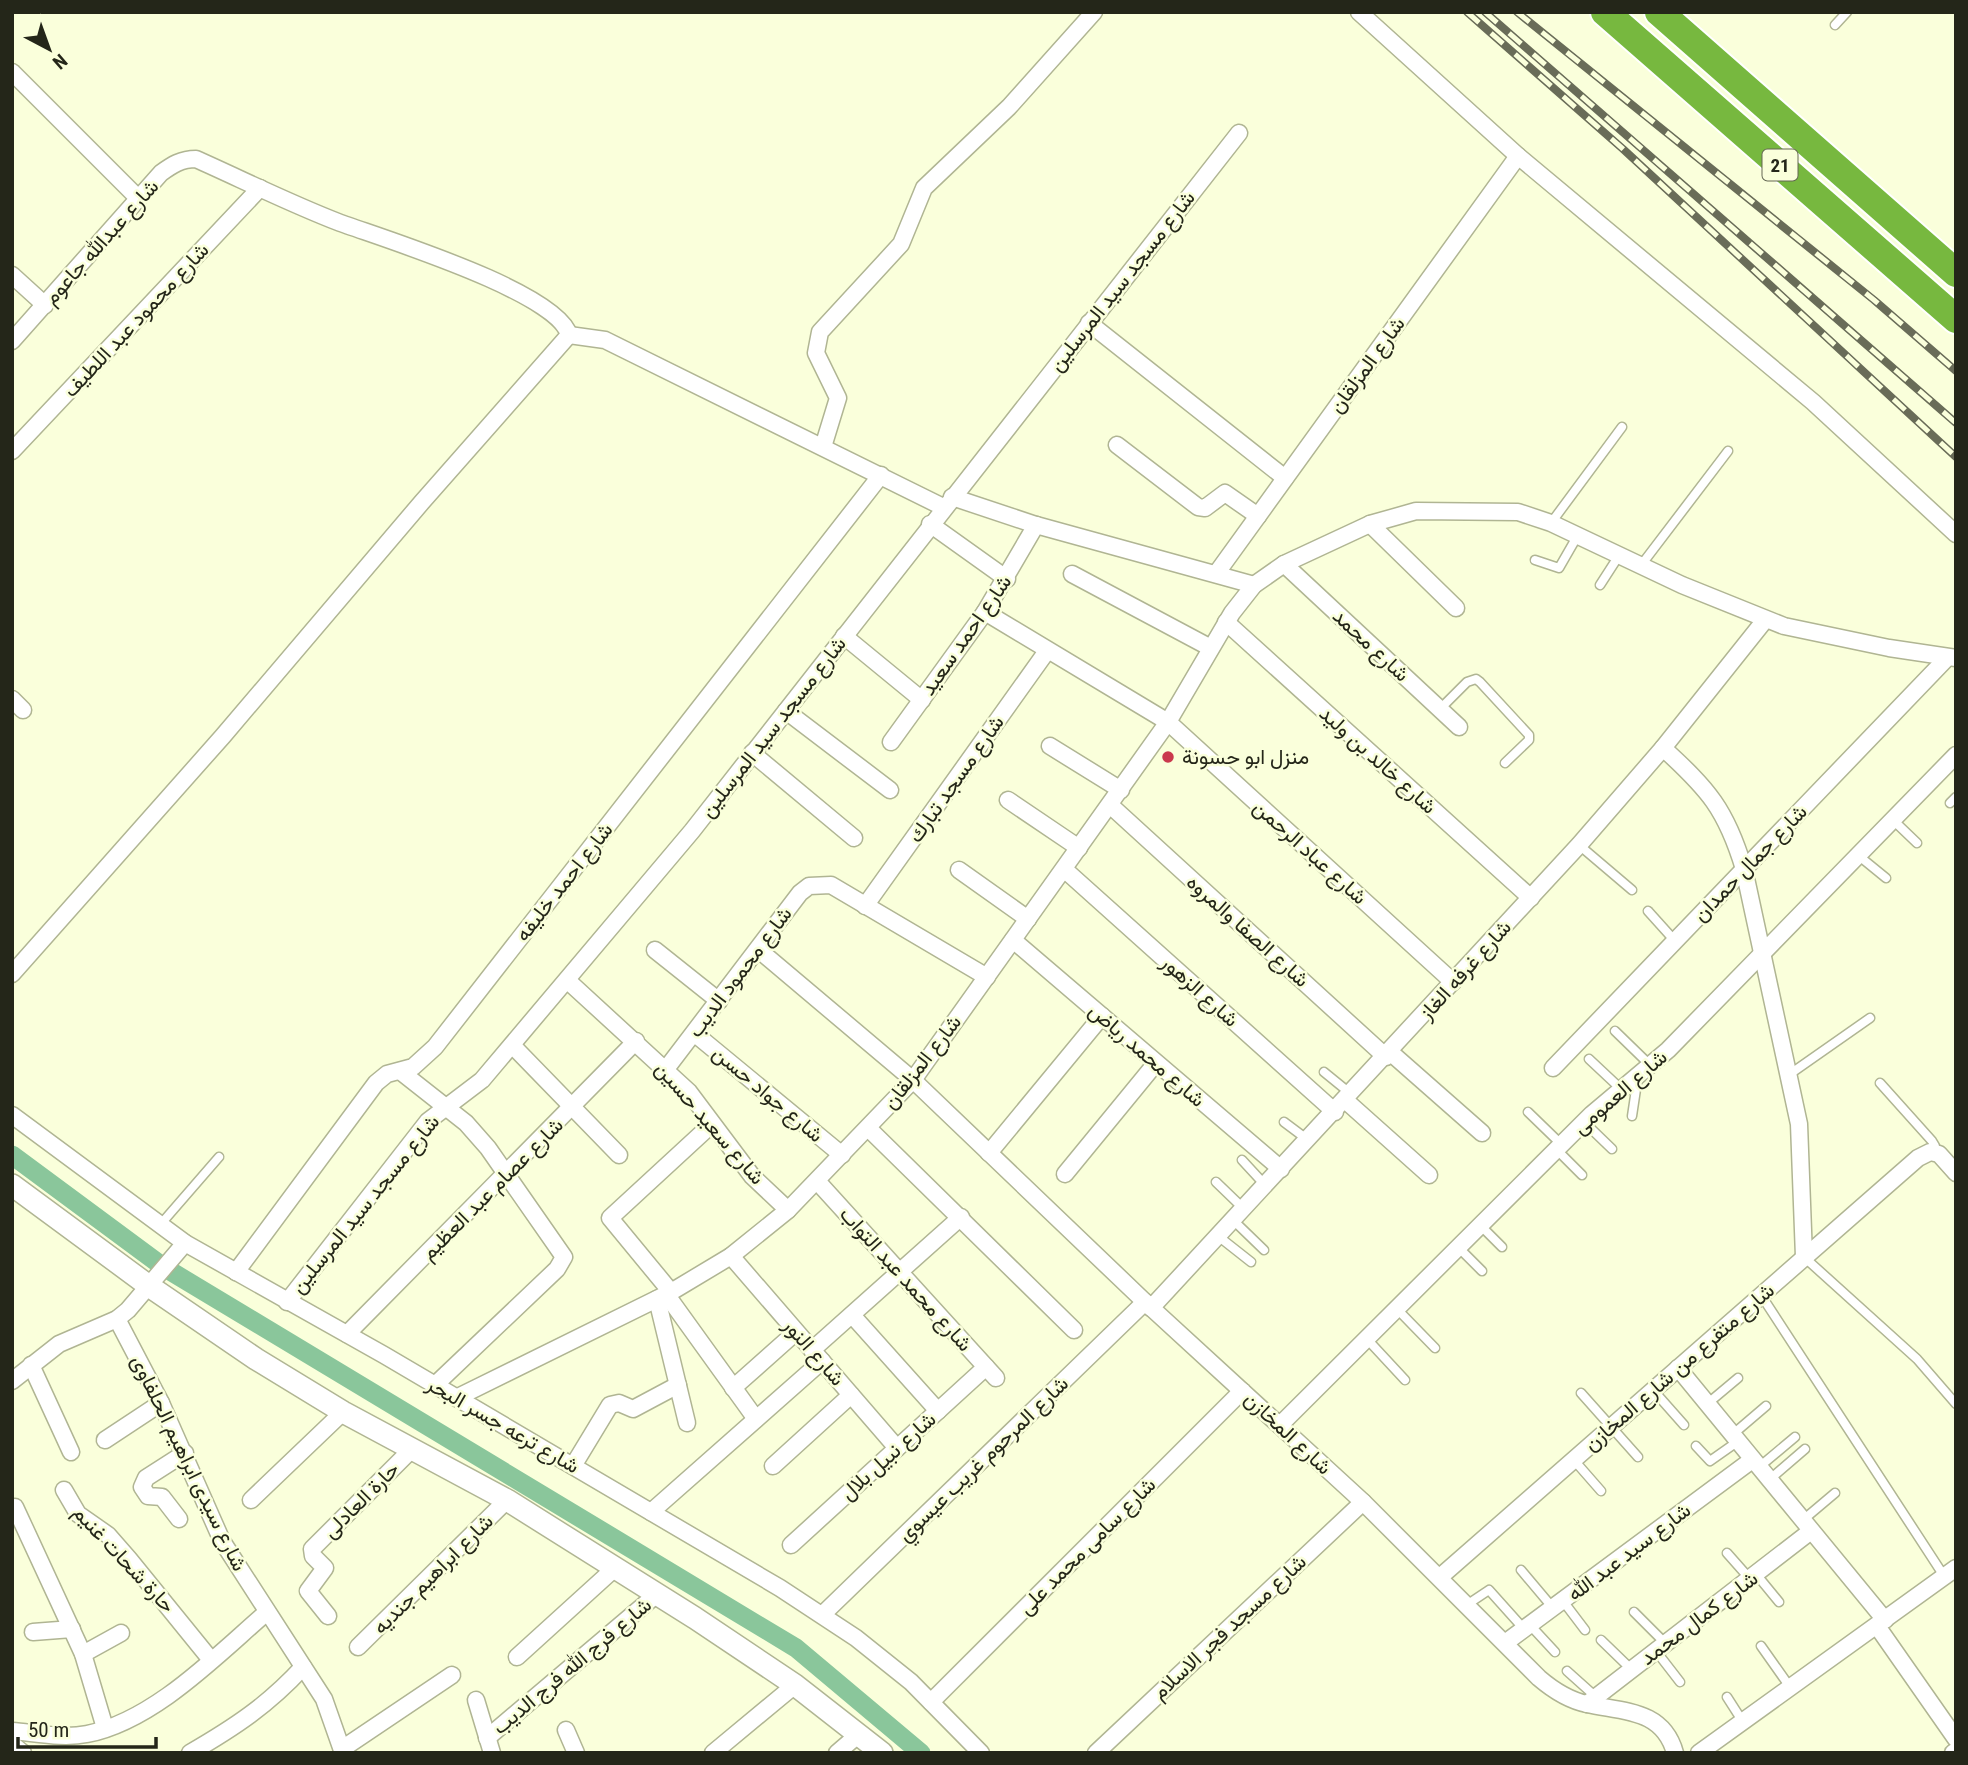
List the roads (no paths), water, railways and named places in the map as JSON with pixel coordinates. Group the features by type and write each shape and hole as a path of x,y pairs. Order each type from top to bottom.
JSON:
{"highway":[{"name":"21","path":"1605,12 1956,318"},
{"name":"21","path":"1659,12 1956,273"}],"street":[{"path":"823,447 838,398 816,353 820,332 901,244 924,187 1009,107 1094,12"},
{"path":"1359,12 1518,156 1813,402 1956,534"},
{"path":"12,72 138,198"},
{"name":"شارع مسجد سيد المرسلين","path":"287,1302 428,1121 446,1105 471,1091 568,981 786,711 947,502 1239,133"},
{"name":"شارع المزلقان","path":"1216,574 1518,156"},
{"name":"شارع عبدالله جاعوم","path":"12,341 138,198 161,173 176,162 195,159 260,188"},
{"path":"260,188 339,222 466,266 554,315 567,327 569,335"},
{"name":"شارع محمود عبد اللطيف","path":"12,451 260,188"},
{"path":"12,275 45,305"},
{"path":"1089,323 1285,478"},
{"path":"569,335 605,341 881,475 947,502 1254,585"},
{"path":"12,974 223,736 422,502 569,335"},
{"path":"1117,445 1198,507 1205,508 1225,494 1258,516"},
{"name":"شارع احمد خليفه","path":"236,1272 376,1083 387,1074 414,1067 435,1047 881,475"},
{"name":"شارع المزلقان","path":"456,1398 665,1295 731,1256 789,1210 913,1080 1168,722 1226,622 1254,585 1284,564 1370,524 1416,511 1450,509 1518,512 1551,523 1682,585 1765,620 1810,633 1951,658"},
{"path":"930,524 1007,579"},
{"path":"1370,524 1456,608"},
{"name":"شارع احمد سعيد","path":"891,742 985,612 1007,579 1036,525"},
{"name":"شارع محمد","path":"1284,564 1459,727"},
{"path":"1072,574 1209,648"},
{"name":"شارع عباد الرحمن","path":"985,612 1168,722 1453,982"},
{"name":"شارع غرفه الغاز","path":"1148,1305 1239,1215 1579,845 1663,748 1765,620"},
{"name":"شارع خالد بن وليد","path":"1226,622 1531,898"},
{"path":"844,636 922,700"},
{"name":"شارع مسجد تبارك","path":"865,906 1047,651"},
{"name":"شارع جمال حمدان","path":"1553,1068 1951,658"},
{"path":"786,711 890,790"},
{"path":"1050,746 1121,790"},
{"path":"1663,748 1699,782 1721,808 1734,834 1744,869 1761,957 1790,1074 1801,1143 1804,1257"},
{"path":"752,753 854,838"},
{"name":"شارع العمومى","path":"1280,1425 1559,1146 1644,1071 1761,957 1956,755"},
{"path":"1008,800 1079,848"},
{"name":"شارع الصفا والمروه","path":"1110,805 1388,1055 1482,1133"},
{"name":"شارع الزهور","path":"1064,869 1429,1175"},
{"path":"959,870 1028,919"},
{"name":"شارع محمود الديب","path":"666,1069 800,893 819,883 831,885 865,906"},
{"path":"865,906 987,977"},
{"name":"شارع محمد رياض","path":"1013,940 1281,1169"},
{"path":"655,950 719,1001"},
{"name":"شارع المخازن","path":"759,950 913,1080 1148,1305 1363,1502 1553,1690 1635,1711 1651,1718 1665,1730 1675,1753"},
{"name":"شارع سعيد حسين","path":"568,981 666,1069 752,1176 789,1210"},
{"path":"989,1153 1102,1016"},
{"name":"شارع جواد حسن","path":"694,1033 842,1155"},
{"name":"شارع عصام عبد العظيم","path":"347,1334 574,1107 636,1041"},
{"path":"512,1045 619,1155"},
{"path":"1065,1174 1156,1063"},
{"path":"400,1071 446,1105 488,1148 505,1176 561,1249 564,1257 562,1264 435,1385"},
{"name":"شارع ترعه جسر البحر","path":"12,1115 160,1224 181,1247 236,1272 347,1334 822,1615 865,1645 931,1702 981,1753"},
{"path":"712,1124 610,1218 755,1419"},
{"path":"868,1128 1073,1330"},
{"path":"1924,1155 1939,1154 1956,1173"},
{"name":"شارع متفرع من شارع المخازن","path":"1440,1577 1924,1155"},
{"name":"شارع محمد عبد التواب","path":"817,1181 991,1372"},
{"path":"12,1185 256,1359 343,1412 507,1500 657,1594 795,1685 882,1753"},
{"path":"651,1512 755,1419 852,1315 961,1217"},
{"path":"22,1373 59,1344 117,1319 139,1300 181,1247"},
{"name":"شارع النور","path":"731,1256 897,1448"},
{"path":"665,1295 678,1385 687,1423"},
{"name":"شارع المرحوم غريب عيسوي","path":"822,1615 1148,1305"},
{"path":"852,1315 938,1411"},
{"name":"شارع سيدى ابراهيم الحلفاوى","path":"117,1319 185,1453 222,1541 324,1699 343,1751"},
{"path":"733,1388 796,1332"},
{"path":"12,1358 71,1452"},
{"path":"1678,1368 1807,1526 1881,1623 1956,1739"},
{"name":"شارع نبيل بلال","path":"791,1545 938,1411 991,1372"},
{"path":"573,1466 610,1405 619,1403 633,1409 678,1385"},
{"name":"شارع سامى محمد على","path":"931,1702 1242,1391"},
{"path":"773,1466 851,1395"},
{"path":"105,1440 161,1403"},
{"path":"251,1500 343,1412"},
{"name":"حارة العادلى","path":"328,1616 308,1591 325,1568 313,1556 312,1549 412,1449"},
{"path":"178,1519 162,1497 148,1496 142,1487 146,1478 185,1453"},
{"name":"شارع سيد عبد الله","path":"1505,1643 1558,1604 1760,1469"},
{"name":"حارة شحات غنيم","path":"64,1490 78,1514 115,1543 211,1660"},
{"name":"شارع ابراهيم جنديه","path":"358,1647 507,1500"},
{"name":"شارع مسجد فجر الاسلام","path":"1096,1753 1363,1502"},
{"path":"15,1507 83,1654 105,1728"},
{"name":"شارع كمال محمد","path":"1591,1701 1753,1576 1807,1526"},
{"path":"517,1657 615,1568"},
{"path":"1699,1753 1952,1572"},
{"name":"شارع فرج الله فرج الديب","path":"489,1745 657,1594"},
{"path":"12,1731 87,1734 105,1728 159,1701 267,1612"},
{"path":"33,1632 72,1629"},
{"path":"83,1654 121,1633"},
{"path":"190,1753 251,1716 272,1700 303,1667"},
{"path":"343,1751 452,1675"},
{"path":"713,1753 795,1685"},
{"path":"476,1700 489,1745"},
{"path":"566,1730 576,1753"},
{"path":"836,1753 859,1734"},
{"path":"12,1744 23,1753"}],"lane":[{"path":"1835,25 1847,12"},
{"path":"1551,523 1622,427"},
{"path":"1642,564 1728,451"},
{"path":"1535,560 1561,568 1578,535"},
{"path":"1600,585 1620,554"},
{"path":"1440,709 1471,679 1480,682 1529,735 1529,740 1505,763"},
{"path":"1893,820 1917,843"},
{"path":"1579,845 1632,890"},
{"path":"1859,856 1886,878"},
{"path":"1648,911 1675,941"},
{"path":"1790,1074 1870,1018"},
{"path":"1615,1031 1644,1071 1632,1116"},
{"path":"1589,1059 1621,1089"},
{"path":"1324,1072 1344,1102"},
{"path":"1880,1083 1933,1141 1935,1146 1924,1155"},
{"path":"1528,1112 1582,1175"},
{"path":"1284,1122 1308,1140"},
{"path":"1584,1122 1612,1149"},
{"path":"160,1224 219,1157"},
{"path":"1242,1160 1266,1186"},
{"path":"1216,1182 1264,1250"},
{"path":"1479,1224 1502,1247"},
{"path":"1218,1237 1251,1262"},
{"path":"1457,1246 1482,1271"},
{"path":"1804,1257 1917,1359 1956,1404"},
{"path":"1761,1295 1952,1572"},
{"path":"1396,1308 1435,1348"},
{"path":"1366,1338 1405,1380"},
{"path":"1707,1404 1738,1378"},
{"path":"1653,1390 1684,1425"},
{"path":"1581,1393 1637,1457"},
{"path":"1696,1446 1710,1461 1766,1406"},
{"path":"1760,1469 1795,1437"},
{"path":"1760,1469 1805,1449"},
{"path":"1573,1459 1601,1491"},
{"path":"1807,1526 1835,1493"},
{"path":"1727,1553 1779,1602"},
{"path":"1521,1570 1585,1630"},
{"path":"1468,1604 1489,1590 1555,1652"},
{"path":"1634,1612 1660,1647 1680,1682"},
{"path":"1601,1640 1631,1669"},
{"path":"1760,1646 1790,1687"},
{"path":"1567,1671 1591,1701"},
{"path":"1727,1697 1743,1721"}],"waterway":[{"path":"12,1155 162,1266 796,1648 921,1753"}],"railway":[{"path":"1467,12 1623,149 1956,457"},
{"path":"1485,12 1956,423"},
{"path":"1517,12 1874,300 1956,371"}],"place":[{"name":"منزل ابو حسونة","path":"1168,757"}]}
